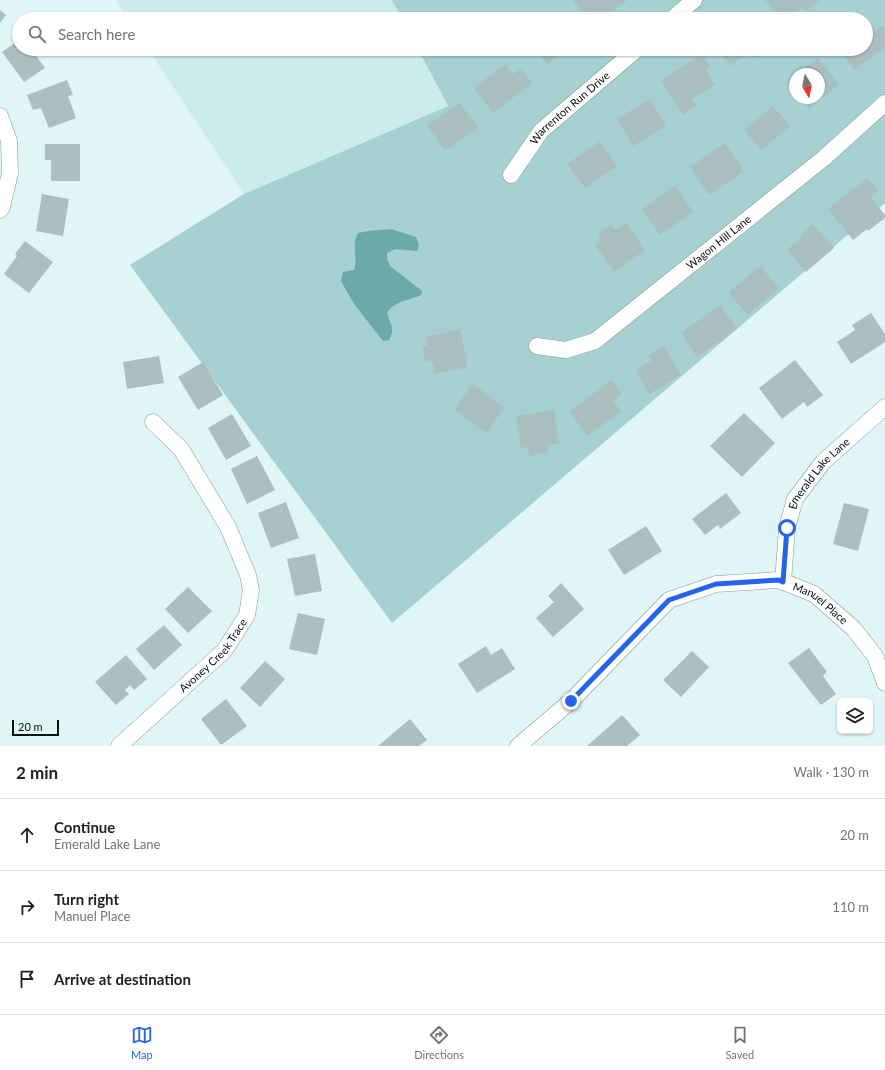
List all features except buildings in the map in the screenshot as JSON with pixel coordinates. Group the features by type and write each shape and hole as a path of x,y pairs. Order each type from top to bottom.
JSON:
{"street":[{"path":"680,12 694,0"},
{"name":"Warrenton Run Drive","path":"511,174 541,131 629,56"},
{"name":"Wagon Hill Lane","path":"537,346 566,350 595,341 824,158 885,103"},
{"path":"0,116 9,141 10,173 0,210"},
{"name":"Emerald Lake Lane","path":"783,582 787,528 795,499 823,462 885,407"},
{"name":"Avoney Creek Trace","path":"119,746 224,651 247,615 251,590 248,575 228,528 181,449 153,422"},
{"name":"Manuel Place","path":"518,746 571,701 669,600 716,584 779,580 814,594 853,628 875,656 885,683"}],"shaded area":[{"path":"116,0 392,0 398,12 124,12"},
{"path":"392,0 885,0 885,203 392,623 130,265 244,194 448,106 422,56 873,56 873,12 398,12"},
{"path":"153,56 422,56 448,106 244,194"},
{"path":"391,229 416,237 419,245 417,251 395,249 387,253 387,259 390,266 422,291 421,295 398,303 390,309 387,313 392,327 392,333 389,340 383,341 354,304 341,281 343,272 354,270 355,242 358,233"}],"route":[{"path":"571,701 669,600 716,584 779,580 783,582 787,528"}]}
